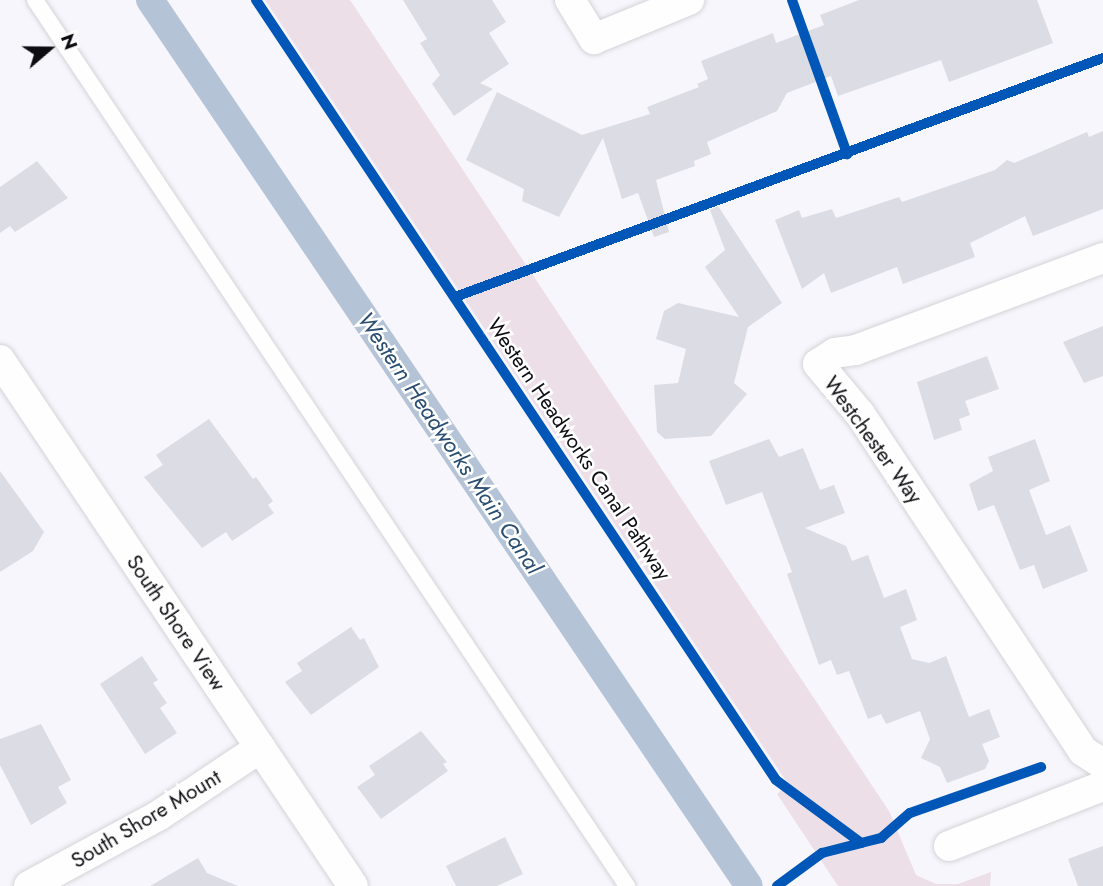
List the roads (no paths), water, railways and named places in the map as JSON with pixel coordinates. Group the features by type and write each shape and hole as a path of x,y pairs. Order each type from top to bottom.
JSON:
{"street":[{"path":"570,0 594,39 690,0"},
{"name":"Westchester Way","path":"1103,258 856,350 835,353 818,364 859,414 1083,751 1103,764"},
{"name":"South Shore View","path":"0,360 353,886"},
{"name":"South Shore Mount","path":"29,886 158,816 260,748"},
{"path":"949,846 1103,786"}],"lane":[{"path":"35,0 627,886"}],"waterway":[{"name":"Western Headworks Main Canal","path":"150,0 749,886"}]}
